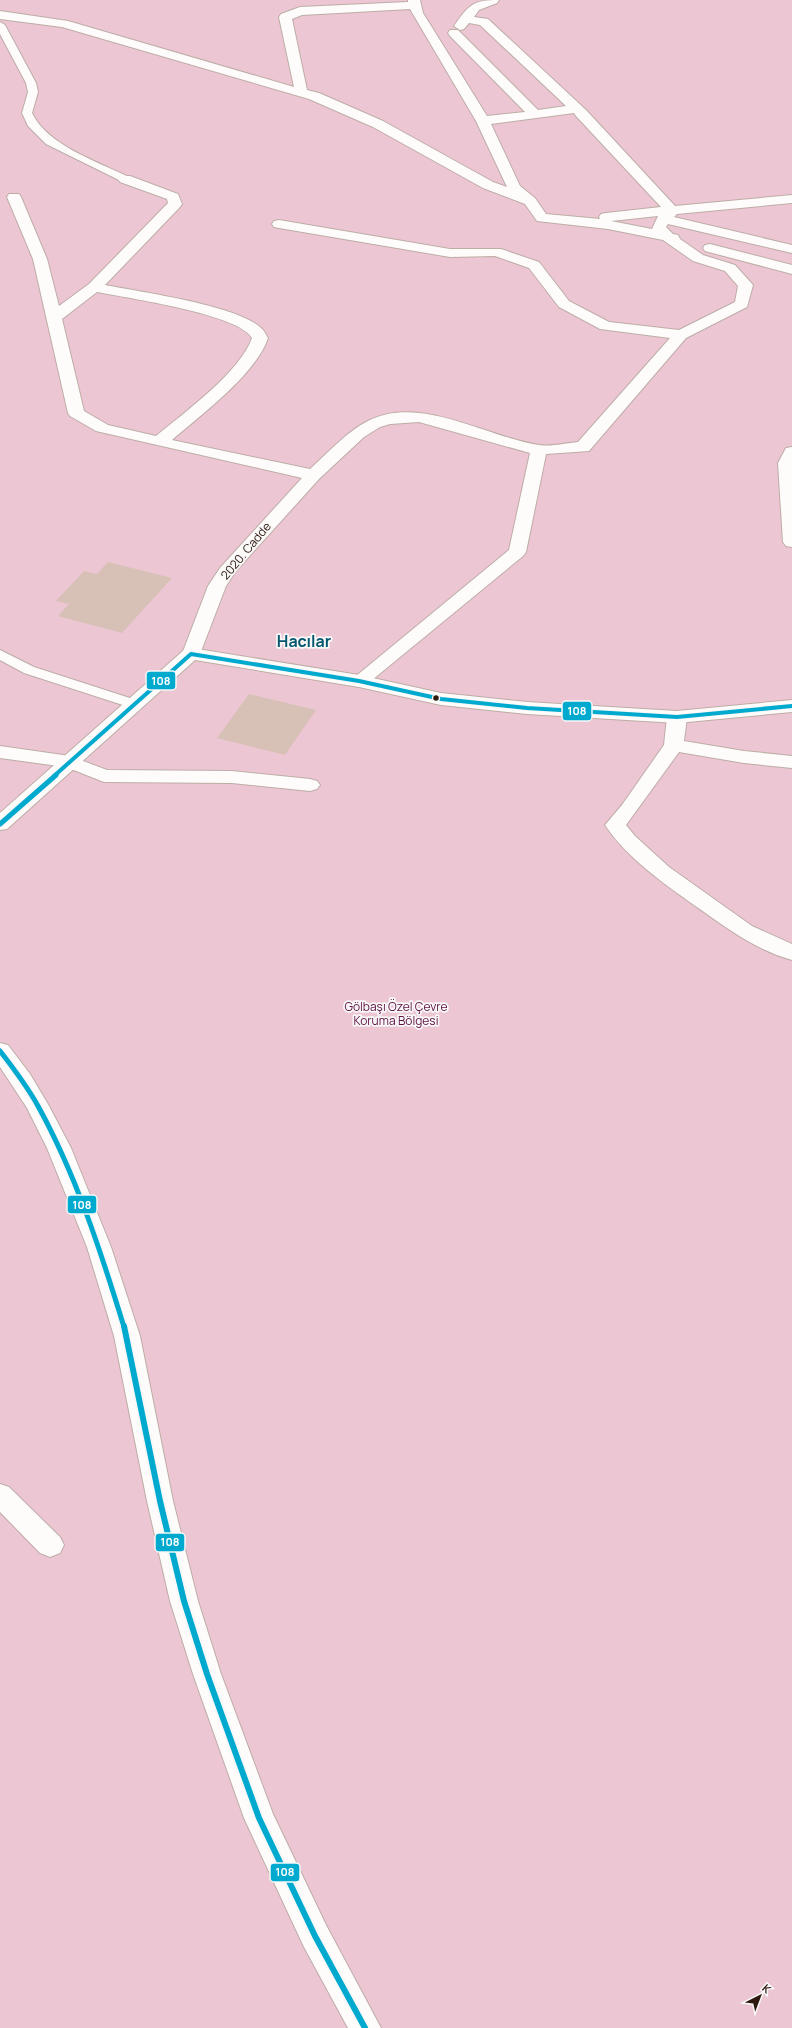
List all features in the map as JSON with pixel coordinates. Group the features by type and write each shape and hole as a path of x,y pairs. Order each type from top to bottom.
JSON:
{"street":[{"path":"439,50 475,7 493,0"},
{"path":"299,92 302,89 285,17 287,15 300,11 415,3 417,13 482,121 514,188 530,202 542,218 578,219 667,215 792,199"},
{"path":"0,15 64,24 314,96 378,124 488,185 530,202"},
{"path":"465,19 484,22 576,109 667,215 792,249"},
{"path":"454,33 528,105 534,114"},
{"path":"482,121 576,109"},
{"path":"54,317 94,287 175,204 173,197 125,179"},
{"path":"14,197 40,259 76,413 102,428 159,442 313,474"},
{"path":"279,224 450,253 496,252 534,265 564,304 605,326 681,335 742,304 746,285 730,268 698,258 668,237 659,228 667,215"},
{"path":"578,219 668,237 792,270"},
{"path":"94,287 199,308 229,317 256,331 260,338 256,350 219,392 159,442"},
{"name":"2020. Cadde","path":"0,824 191,654 218,586 229,568 313,474 358,434 374,424 388,420 419,418 539,450 583,447 681,335"},
{"path":"359,681 517,552 539,450"},
{"path":"792,452 786,463 792,542"},
{"path":"191,654 359,681 433,697 473,703 583,713 676,717 792,706"},
{"path":"676,717 674,745 630,809 616,825 628,841 662,872 745,930 792,953"},
{"path":"674,745 744,757 792,762"},
{"path":"0,752 70,762 104,776 232,777 310,785"},
{"path":"0,1051 22,1080 59,1148 99,1247 127,1336 160,1501 184,1601 207,1674 256,1811 315,1936 365,2028"},
{"path":"0,1495 50,1545"}],"lane":[{"path":"0,25 31,83 33,92 27,113 32,124 50,142 125,179"},
{"path":"0,654 29,670 134,704"}],"green space":[{"name":"Gölbaşı Özel Çevre Koruma Bölgesi","path":"0,0 792,0 792,2028 0,2028"}],"building":[{"path":"108,562 172,578 122,633 58,616 69,604 56,601 84,571 97,574"},
{"path":"249,694 316,710 285,755 217,738"}],"transit line":[{"name":"108","path":"0,824 191,654 359,681 441,699 527,708 677,717 792,706"},
{"name":"108","path":"0,1051 22,1080 38,1106 59,1148 99,1247 127,1336 160,1501 184,1601 207,1674 259,1818 315,1936 365,2028"}],"district":[{"name":"Hacılar","path":"304,641"}]}
